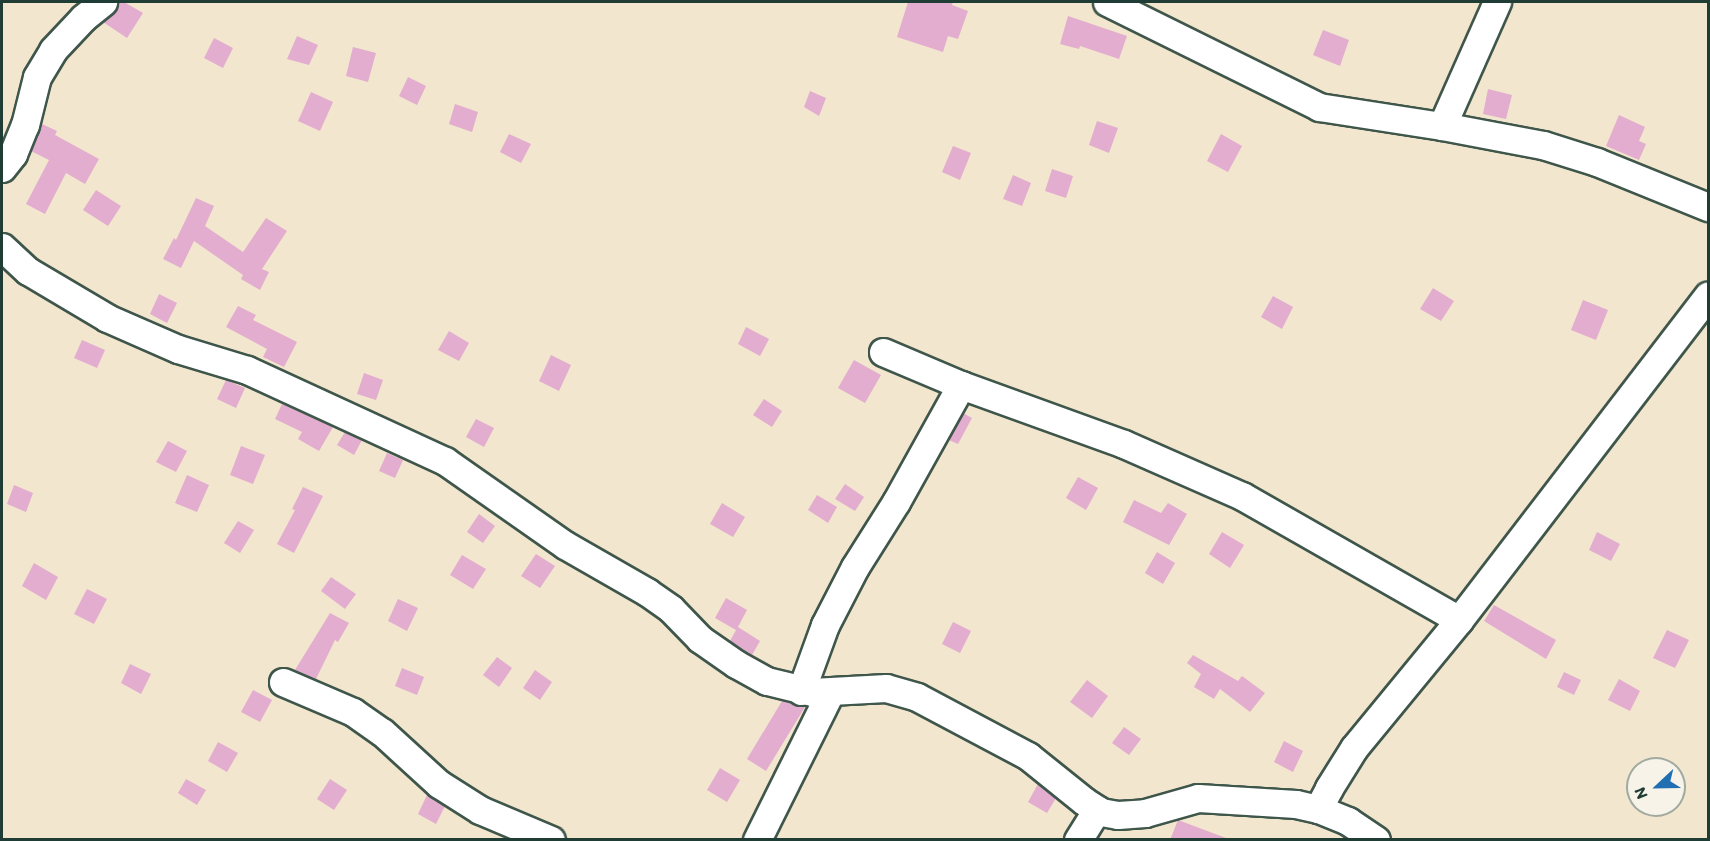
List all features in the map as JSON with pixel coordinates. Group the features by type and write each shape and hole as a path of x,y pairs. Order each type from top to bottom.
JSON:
{"street":[{"path":"2,168 13,154 25,124 37,77 53,50 83,18 103,2"},
{"path":"1107,2 1319,107 1544,145 1597,162 1708,207"},
{"path":"1442,126 1497,2"},
{"path":"2,247 28,271 107,318 178,348 247,370 445,461 565,545 647,592 671,609 700,639 736,664 767,681 801,691 830,693 886,688 917,697 1028,756 1097,809 1118,815 1144,813 1198,798 1296,804 1318,809 1348,821 1376,840"},
{"path":"1318,809 1354,748 1459,620 1708,295"},
{"path":"883,352 961,385 1124,444 1242,496 1459,620"},
{"path":"801,691 825,624 855,567 896,502 961,385"},
{"path":"283,682 353,712 382,732 439,784 480,810 551,840"},
{"path":"757,840 830,693"},
{"path":"1078,840 1097,809"}],"building":[{"path":"118,2 124,2 143,13 127,38 103,22 113,14"},
{"path":"908,2 953,2 952,5 968,11 958,39 948,36 943,52 897,37"},
{"path":"1068,16 1127,36 1119,59 1080,46 1079,49 1060,44"},
{"path":"1323,30 1349,40 1340,66 1313,55"},
{"path":"297,36 318,45 309,65 287,59"},
{"path":"214,38 233,48 223,68 204,58"},
{"path":"353,47 376,53 368,82 346,76"},
{"path":"408,77 426,86 417,105 399,96"},
{"path":"1488,89 1512,95 1506,119 1483,114"},
{"path":"810,91 826,98 819,116 804,107"},
{"path":"311,92 333,102 320,131 298,121"},
{"path":"455,104 478,112 472,132 449,124"},
{"path":"1619,115 1645,127 1639,141 1646,144 1639,160 1606,146"},
{"path":"1097,121 1118,128 1109,153 1089,145"},
{"path":"42,124 57,131 55,135 99,159 85,184 66,173 45,214 26,204 49,160 31,151"},
{"path":"509,134 531,144 521,163 500,152"},
{"path":"1221,134 1242,146 1228,172 1207,161"},
{"path":"953,146 971,153 960,180 942,172"},
{"path":"1052,169 1073,176 1066,198 1045,191"},
{"path":"1013,175 1031,183 1022,206 1003,199"},
{"path":"96,190 121,206 108,226 83,210"},
{"path":"196,198 214,206 205,226 243,252 266,218 287,231 262,269 269,272 260,290 241,279 243,275 194,241 181,268 163,259 174,238 176,240"},
{"path":"1433,288 1454,301 1441,321 1420,309"},
{"path":"159,294 177,303 167,323 150,314"},
{"path":"1273,296 1293,307 1282,329 1261,317"},
{"path":"1583,300 1608,310 1596,340 1571,330"},
{"path":"238,306 256,315 253,320 297,342 284,367 263,357 267,349 226,327"},
{"path":"746,327 769,339 760,356 738,344"},
{"path":"449,331 469,343 459,361 438,350"},
{"path":"82,340 105,350 97,368 74,358"},
{"path":"551,355 571,365 559,391 539,381"},
{"path":"854,360 881,375 865,403 838,388"},
{"path":"364,373 383,380 376,400 357,394"},
{"path":"226,380 245,388 236,408 217,399"},
{"path":"764,399 782,411 772,427 753,415"},
{"path":"282,404 333,427 319,451 298,439 302,432 275,419"},
{"path":"963,413 972,418 958,444 949,440"},
{"path":"476,419 494,428 484,447 466,437"},
{"path":"345,432 362,440 354,455 337,445"},
{"path":"168,441 187,451 176,472 156,462"},
{"path":"241,446 265,455 253,484 230,475"},
{"path":"387,453 403,460 395,478 379,471"},
{"path":"187,475 209,485 197,512 175,503"},
{"path":"1078,477 1098,488 1086,510 1066,498"},
{"path":"845,484 864,497 855,511 835,499"},
{"path":"14,485 33,493 26,512 7,504"},
{"path":"303,487 323,496 294,553 277,544 295,510 292,509"},
{"path":"817,495 837,507 828,523 808,510"},
{"path":"1134,500 1161,513 1168,503 1187,514 1169,545 1123,522"},
{"path":"722,503 745,517 733,537 710,524"},
{"path":"479,514 495,526 483,543 467,532"},
{"path":"238,521 254,530 240,553 224,543"},
{"path":"1222,532 1244,545 1230,568 1209,554"},
{"path":"1597,532 1620,544 1611,561 1589,550"},
{"path":"1157,552 1175,563 1163,584 1145,573"},
{"path":"536,554 555,566 540,588 521,576"},
{"path":"462,555 486,569 473,589 450,575"},
{"path":"34,563 58,577 46,600 22,586"},
{"path":"331,577 356,594 345,609 321,591"},
{"path":"87,589 107,599 94,624 74,614"},
{"path":"726,598 747,610 738,627 760,641 752,655 730,641 736,630 715,618"},
{"path":"398,599 418,608 407,631 388,621"},
{"path":"1494,605 1556,640 1546,659 1484,621"},
{"path":"330,613 349,623 338,642 335,640 316,679 295,670"},
{"path":"953,622 971,631 960,653 942,644"},
{"path":"1667,630 1689,640 1675,668 1653,658"},
{"path":"1193,655 1238,681 1242,676 1265,693 1250,712 1220,689 1214,699 1194,687 1201,674 1187,663"},
{"path":"497,657 512,668 499,687 483,675"},
{"path":"130,664 151,674 141,694 121,683"},
{"path":"402,668 424,677 417,695 395,686"},
{"path":"535,670 552,682 540,700 523,688"},
{"path":"1564,672 1581,680 1574,695 1557,687"},
{"path":"1619,679 1640,691 1630,711 1608,700"},
{"path":"1087,680 1108,696 1092,718 1070,702"},
{"path":"253,690 272,700 260,722 241,712"},
{"path":"782,701 805,707 766,771 747,759"},
{"path":"1124,727 1141,739 1129,755 1112,743"},
{"path":"1284,741 1303,751 1293,772 1274,762"},
{"path":"218,742 238,753 227,772 208,761"},
{"path":"720,768 740,780 727,802 707,790"},
{"path":"186,779 206,790 197,805 178,793"},
{"path":"330,779 347,790 334,810 317,799"},
{"path":"1038,784 1056,798 1047,813 1028,802"},
{"path":"427,795 445,806 436,824 418,814"},
{"path":"1178,820 1226,838 1225,840 1170,840"}]}
